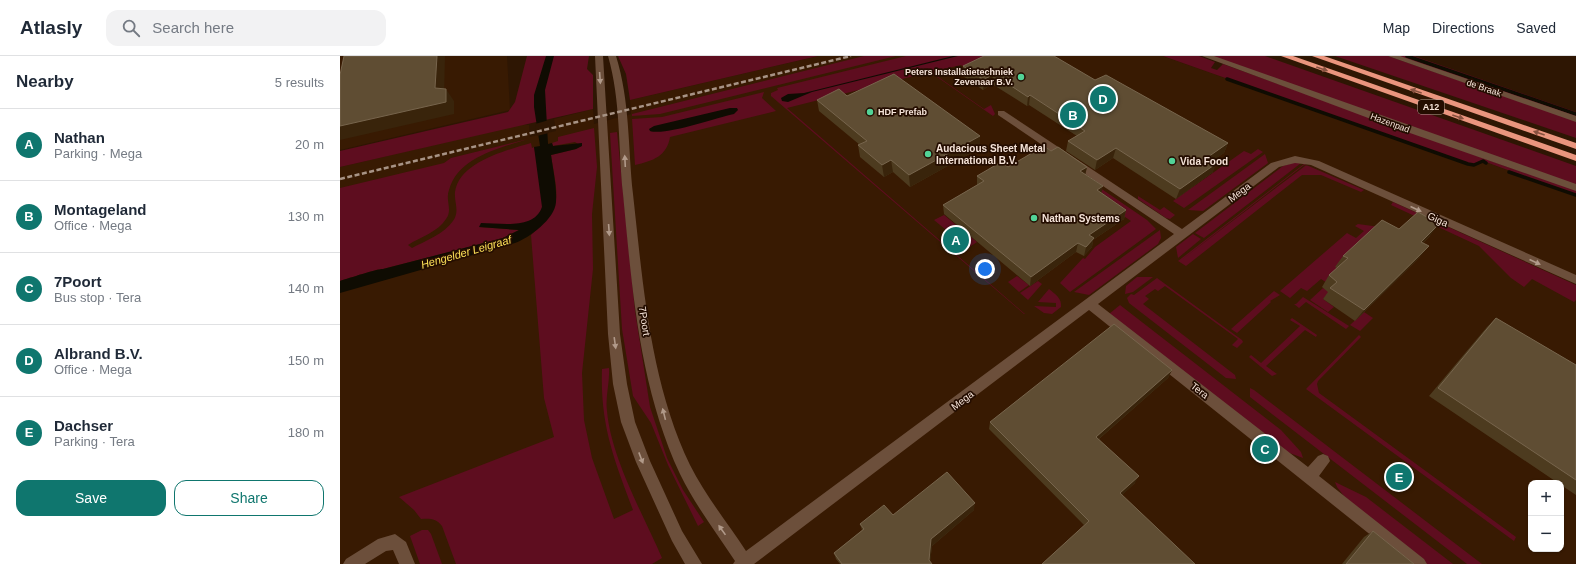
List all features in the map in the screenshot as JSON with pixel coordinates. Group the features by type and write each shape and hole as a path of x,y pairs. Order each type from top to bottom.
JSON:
{"highway":[{"name":"A12","path":"1285,56 1576,158"},
{"name":"A12","path":"1316,56 1576,146"}],"street":[{"path":"600,56 614,334 627,416 643,462 661,503 677,536 694,564"},
{"name":"7Poort","path":"612,56 618,74 622,96 625,132 625,159 637,272 653,372 667,428 688,475 712,515 744,563"},
{"name":"Hazenpad","path":"1206,56 1390,123 1576,188"},
{"name":"de Braak","path":"1392,56 1576,120"},
{"path":"1001,112 1183,235"},
{"name":"Mega","path":"744,563 1183,235 1275,164 1286,159 1299,158"},
{"name":"Giga","path":"1299,158 1315,163 1576,280"},
{"name":"Tera","path":"1090,304 1419,564"},
{"path":"1309,476 1323,461"},
{"path":"351,564 383,544 394,542 401,547 407,564"}],"shaded area":[{"path":"340,56 507,56 510,110 340,150"},
{"path":"527,56 589,56 587,69 593,75 593,109 340,167 340,151 508,112 515,102"},
{"path":"618,56 818,56 630,100 626,74"},
{"path":"818,56 1163,56 1468,164 1474,165 1483,161 1576,195 1576,564 340,564 340,167 518,125 529,125 530,137 556,131 554,119 593,109 594,124 631,114 630,100"},
{"path":"864,56 896,56 660,114 632,116 632,114"},
{"path":"906,56 994,56 967,69 961,65 940,70 934,74 984,109 991,105 995,114 993,116 930,72 787,108 1025,314 771,96 771,93 778,90 777,88"},
{"path":"1163,56 1199,56 1215,62 1211,68 1217,70 1223,64 1505,166 1576,189 1576,195 1483,161 1474,165 1468,164"},
{"path":"1209,56 1265,56 1576,166 1576,186"},
{"path":"1335,56 1388,56 1576,121 1576,138"},
{"path":"1396,56 1414,56 1576,112 1576,118"},
{"path":"764,92 762,98 776,111 670,137 666,149 658,157 648,162 635,165 632,119 662,117"},
{"path":"594,128 597,167 592,214 593,269 582,373 584,420 592,458 614,519 633,510 614,458 606,425 603,407 602,369 609,368 607,406 610,429 615,448 629,486 662,558 652,564 456,564 442,526 433,520 421,519 414,510 399,497 554,437 544,398 531,235 549,216 556,199 551,155 576,149 581,146 575,142 553,146 552,143 558,141 558,137"},
{"path":"617,132 635,311 650,407 667,458 683,490 704,522 698,526 668,465 651,423 633,396 622,329 610,133"},
{"path":"528,139 493,150 461,169 449,190 449,212 443,224 434,231 408,245 412,248 440,233 449,226 456,214 455,192 458,182 474,165 497,154 531,143 536,154 542,192 542,208 536,218 520,224 479,227 519,230 503,238 375,270 340,281 340,188 444,163 451,158"},
{"path":"1258,149 1263,152 1184,208 1173,201 1244,151 1251,154"},
{"path":"1265,154 1268,163 1203,211 1188,210"},
{"path":"1292,163 1301,163 1204,238 1195,233 1283,166"},
{"path":"1304,164 1364,190 1361,192 1321,175 1302,175 1186,266 1178,261","holes":["1304,165 1308,166 1305,166 1180,261"]},
{"path":"1068,166 1147,220 1156,229 1070,292 1060,283 1095,247 1131,221 1099,199"},
{"path":"1138,196 1160,210 1164,207 1175,215 1170,219 1166,218 1138,199"},
{"path":"1393,202 1576,285 1576,300 1574,302 1532,279 1524,287 1511,278 1479,246 1391,205"},
{"path":"944,215 977,242 968,248 934,220"},
{"path":"1358,224 1380,227 1336,267 1348,275 1335,288 1321,279 1307,291 1301,288 1290,298 1280,291 1347,233 1356,238 1364,231 1355,226"},
{"path":"1160,230 1161,238 1158,244 1089,295 1074,292"},
{"path":"1193,234 1201,239 1178,258 1176,247"},
{"path":"1017,276 1029,285 1019,292 1008,282"},
{"path":"1137,277 1153,277 1133,292 1125,294 1126,286"},
{"path":"1157,278 1242,340 1243,342 1237,348 1232,345 1238,339 1165,286 1158,291 1155,289 1145,296 1149,299 1143,304 1235,375 1236,379 1226,378 1129,303 1127,298 1131,294 1134,295"},
{"path":"1038,281 1042,284 1028,300 1020,293"},
{"path":"1323,288 1330,292 1323,299 1334,307 1328,312 1310,300"},
{"path":"1049,289 1058,296 1061,304 1061,307 1052,314 1044,313 1034,306 1056,307 1056,303 1038,302"},
{"path":"1274,291 1280,295 1270,301 1271,302 1237,333 1231,329"},
{"path":"1303,297 1349,326 1346,329 1306,302 1299,308 1294,304 1296,304"},
{"path":"1120,305 1281,430 1301,452 1303,458 1287,452 1109,314"},
{"path":"1364,312 1373,318 1360,331 1350,325"},
{"path":"1292,318 1317,335 1316,337 1305,330 1266,366 1277,374 1272,376 1249,357 1251,355 1261,363 1300,326 1290,320"},
{"path":"1359,335 1361,337 1318,381 1317,384 1319,393 1516,537 1514,541 1306,389"},
{"path":"1250,388 1482,564 1467,564 1250,397"},
{"path":"1335,482 1366,497 1453,564 1424,564 1344,496"},
{"path":"422,530 428,530 431,534 442,564 420,564 410,536"}],"water":[{"name":"Hengelder Leigraaf","path":"546,56 554,56 545,90 548,144 552,143 553,146 582,143 582,146 576,149 551,155 556,202 555,208 546,221 527,237 515,243 340,293 340,281 375,270 503,238 519,230 479,227 481,223 516,224 532,219 538,214 542,207 534,147 540,146 534,107 534,95"},
{"path":"958,56 812,92 788,102 782,101 781,98 788,94 804,93"},
{"path":"730,108 737,108 738,110 734,114 678,129 657,132 650,131 649,129 654,126"}],"pier":[{"path":"549,120 549,133 537,136 535,124"}],"building":[{"path":"344,56 437,56 435,88 446,89 446,102 340,126 340,75"},
{"path":"984,56 1054,56 1095,80 1106,75 1228,143 1208,157 1217,163 1180,189 1116,148 1097,160 1068,141 1085,131 1030,95 1028,97 993,74 984,80 963,66"},
{"path":"894,74 980,136 909,175 891,160 882,165 858,145 867,141 817,100 839,89 847,96"},
{"path":"1044,146 1051,151 1058,147 1087,167 1080,171 1103,186 1097,190 1126,210 1089,235 1094,238 1086,247 1078,243 1031,277 943,205 984,181 977,176 1001,162 1008,167"},
{"path":"1418,212 1439,224 1421,242 1429,246 1364,310 1330,288 1337,282 1329,275 1348,258 1343,256 1382,220 1399,229"},
{"path":"1496,318 1576,365 1576,480 1438,388"},
{"path":"1114,324 1172,370 1096,437 1139,476 1120,493 1195,564 1042,564 1089,521 990,422"},
{"path":"947,472 975,503 931,539 929,560 932,564 842,564 834,553 864,529 860,524 884,505 893,515"},
{"path":"1373,531 1414,564 1346,564"}],"waterway":[{"path":"1407,56 1576,114"},
{"path":"1227,79 1468,164 1474,165 1483,161 1486,163"},
{"path":"1509,172 1576,195"}],"railway":[{"path":"340,179 851,56"}],"place":[{"name":"Peters Installatietechniek Zevenaar B.V.","path":"1021,77"},
{"name":"Albrand B.V.","path":"1103,99"},
{"name":"HDF Prefab","path":"870,112"},
{"name":"Montageland","path":"1073,115"},
{"name":"Audacious Sheet Metal International B.V.","path":"928,154"},
{"name":"Vida Food","path":"1172,161"},
{"name":"Nathan Systems","path":"1034,218"},
{"name":"Nathan","path":"956,240"},
{"name":"7Poort","path":"1265,449"},
{"name":"Dachser","path":"1399,477"}]}
